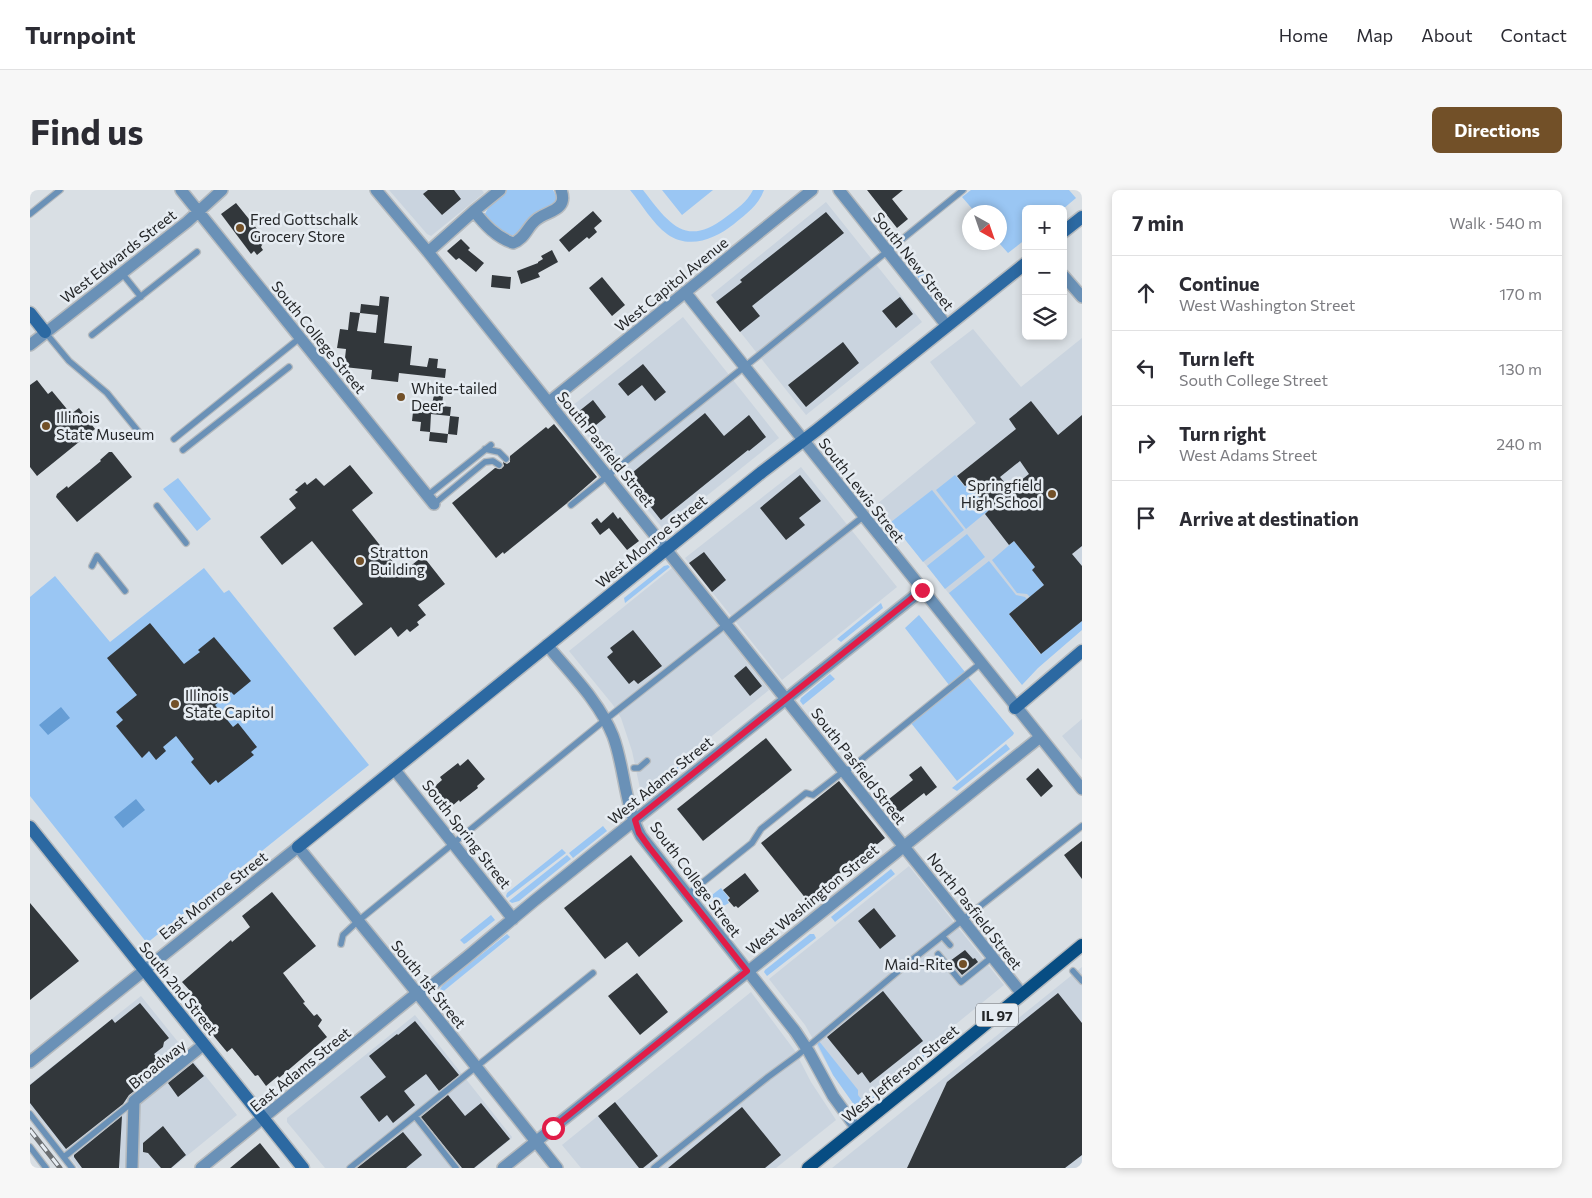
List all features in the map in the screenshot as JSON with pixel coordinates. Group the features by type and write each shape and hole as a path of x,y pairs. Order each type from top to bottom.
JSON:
{"main road":[{"name":"West Jefferson Street","path":"808,1168 1082,945"}],"street":[{"name":"South College Street","path":"182,190 430,500"},
{"name":"West Edwards Street","path":"30,345 187,222 222,190"},
{"name":"South Pasfield Street","path":"376,190 549,402 904,846"},
{"path":"428,252 500,190"},
{"path":"474,211 486,226 499,236 513,243 522,238 535,220 555,211 559,207 563,197 561,190"},
{"name":"West Capitol Avenue","path":"549,402 812,190"},
{"name":"South New Street","path":"839,190 947,326"},
{"path":"1067,229 1082,217"},
{"name":"West Monroe Street","path":"298,847 790,450 1022,266"},
{"path":"1067,280 1082,297"},
{"name":"South Lewis Street","path":"684,292 1082,790"},
{"path":"30,313 45,332"},
{"name":"West Adams Street","path":"417,994 431,986 922,590"},
{"name":"South College Street","path":"547,645 592,700 605,720 618,752 627,797 641,836 795,1031 806,1047 832,1096 857,1129"},
{"path":"1016,708 1082,651"},
{"name":"West Washington Street","path":"503,1168 1039,738"},
{"name":"South Spring Street","path":"394,769 513,918"},
{"name":"South 2nd Street","path":"30,827 303,1168"},
{"name":"North Pasfield Street","path":"904,846 1022,994"},
{"name":"South 1st Street","path":"298,847 557,1168"},
{"name":"East Monroe Street","path":"30,1062 298,847"},
{"name":"East Adams Street","path":"201,1168 417,994"},
{"name":"Broadway","path":"132,1168 134,1101 204,1045"}],"lane":[{"path":"30,214 60,190"},
{"path":"571,505 963,190"},
{"path":"92,335 197,252"},
{"path":"121,272 141,297"},
{"path":"45,332 69,361 107,392 142,436"},
{"path":"174,438 301,337"},
{"path":"184,450 289,367"},
{"path":"430,500 491,445"},
{"path":"485,449 499,452 506,459"},
{"path":"430,500 486,462 493,461 499,465"},
{"path":"157,506 186,543"},
{"path":"341,944 343,935 358,921 605,720 864,516"},
{"path":"92,566 97,556 125,591"},
{"path":"687,895 752,843 761,829 806,793 813,795 844,771 851,768 981,663"},
{"path":"634,768 639,768 647,761"},
{"path":"654,1168 1082,826"},
{"path":"942,936 950,945"},
{"path":"938,954 961,982 992,957"},
{"path":"1074,971 1082,981"},
{"path":"350,1168 594,973"},
{"path":"64,1157 134,1101"},
{"path":"30,1114 72,1168"},
{"path":"415,1116 456,1168"},
{"path":"30,1147 46,1168"}],"shaded area":[{"path":"389,190 482,190 484,193 431,236 427,234"},
{"path":"507,190 553,190 556,201 551,207 532,216 516,234 509,236 488,220 485,214 490,204"},
{"path":"630,190 643,190 669,221 678,228 688,231 699,231 712,226 726,217 748,198 753,190 764,190 755,205 734,224 710,238 693,242 675,239 662,230"},
{"path":"662,190 713,190 682,215"},
{"path":"971,190 1069,190 1076,198 1067,206 1022,205 1022,242 1008,253 1005,250 1007,250 1007,205 969,205 962,197"},
{"path":"826,202 922,322 806,415 711,295"},
{"path":"911,254 949,301 942,307 903,259"},
{"path":"683,317 779,438 664,530 567,410"},
{"path":"973,329 1021,387 1082,338 1082,629 1020,682 877,504 976,423 930,362"},
{"path":"801,467 897,587 782,680 685,558"},
{"path":"955,475 965,487 968,484 989,510 966,529 936,490"},
{"path":"178,478 211,519 197,531 163,489"},
{"path":"932,490 964,530 923,562 891,522"},
{"path":"967,534 985,557 945,589 927,566"},
{"path":"1014,541 1035,567 1032,570 1044,585 1030,597 1027,594 1017,593 992,560"},
{"path":"989,561 1016,595 1027,599 1009,614 1040,654 1082,621 1082,630 1038,668 1022,685 949,593"},
{"path":"668,565 670,567 625,603 624,598 664,566"},
{"path":"204,568 224,593 229,590 369,765 147,943 30,796 30,597 55,576 110,642"},
{"path":"672,568 769,690 641,793 632,751 621,718 613,705 569,651"},
{"path":"881,603 883,608 841,642 837,639"},
{"path":"919,615 965,672 949,685 905,628"},
{"path":"830,674 835,679 803,705 800,701 801,698"},
{"path":"968,677 1014,733 957,781 911,723"},
{"path":"61,707 70,718 48,735 39,725"},
{"path":"1082,719 1082,760 1062,736"},
{"path":"1006,744 1010,749 957,791 952,788"},
{"path":"702,747 705,751 643,802 642,796"},
{"path":"136,799 145,810 123,828 114,817"},
{"path":"603,826 607,831 573,858 569,853"},
{"path":"562,849 566,853 507,898 507,893"},
{"path":"567,855 571,859 519,901 512,903 509,901"},
{"path":"909,866 1004,985 855,1106 834,1076 805,1025 769,979"},
{"path":"891,869 895,874 835,922 831,917"},
{"path":"721,888 729,898 727,900 729,903 714,911 699,891 701,890 708,898"},
{"path":"491,915 495,920 466,943 464,944 460,940"},
{"path":"507,934 510,937 440,994 438,992 443,985"},
{"path":"810,934 814,934 816,938 767,976 764,972 765,970"},
{"path":"1082,967 1082,1163 1076,1168 832,1168"},
{"path":"751,992 795,1051 811,1082 836,1120 776,1168 581,1168 562,1145"},
{"path":"141,996 237,1115 172,1168 78,1168 30,1107 30,1084"},
{"path":"415,1015 512,1137 511,1139 475,1168 325,1168 287,1122 287,1118"},
{"path":"819,1041 858,1090 858,1095 862,1100 855,1106 833,1075 817,1043"},
{"path":"938,1042 939,1046 862,1107 856,1108"}],"building":[{"path":"428,190 454,190 461,199 442,215 423,194"},
{"path":"867,190 903,190 892,199 908,219 897,228"},
{"name":"Fred Gottschalk Grocery Store","path":"236,203 265,239 261,247 263,250 257,255 254,251 251,254 221,214"},
{"path":"593,211 602,221 594,228 597,232 589,239 587,237 569,252 559,240"},
{"path":"826,212 844,233 752,306 760,316 740,332 716,302 742,282 740,280"},
{"path":"461,239 470,248 468,250 484,263 476,272 459,258 456,260 447,251"},
{"path":"552,250 558,262 538,273 540,277 521,284 517,271 538,263 543,259 541,256"},
{"path":"492,275 511,277 510,289 491,287"},
{"path":"602,277 625,305 612,316 589,288"},
{"path":"380,296 389,297 384,343 412,346 410,365 427,367 429,358 438,359 437,368 446,369 445,378 399,373 398,382 371,379 372,370 344,367 346,349 337,348 340,329 348,330 350,312 360,313 361,304 379,306","holes":["360,313 378,315 376,333 357,331"]},
{"path":"900,297 913,314 896,328 882,311"},
{"path":"843,342 859,363 806,407 788,385"},
{"path":"643,364 666,392 655,401 642,385 628,396 618,384"},
{"path":"37,380 48,394 52,391 71,414 79,408 95,429 37,476 30,467 30,385"},
{"path":"434,395 443,396 442,406 451,407 450,416 431,414 430,432 420,431 421,422 412,421 413,412 422,413 423,403 432,404"},
{"path":"593,400 606,417 591,429 578,412"},
{"path":"1031,401 1058,435 1082,415 1082,546 1072,554 1082,566 1082,621 1041,654 1009,614 1044,585 1032,570 1035,567 1014,541 1009,545 985,514 989,510 968,484 965,486 957,476 1016,429 1009,419","holes":["1020,461 1029,474 1010,489 1000,477"]},
{"path":"705,413 724,436 749,415 766,437 661,520 627,477"},
{"path":"450,416 459,417 457,435 448,434"},
{"path":"554,424 597,477 504,554 503,552 496,558 452,503 495,468 501,469 504,466 503,462 507,464 510,462 510,456 546,427 548,429"},
{"path":"430,432 448,434 447,443 429,441"},
{"path":"109,452 112,452 132,477 77,522 56,497 57,494 67,486 68,488"},
{"name":"Stratton Building","path":"350,465 373,493 352,510 402,573 423,556 445,584 418,605 426,615 417,622 419,625 410,632 407,629 398,637 391,627 355,656 333,628 363,604 312,541 282,565 260,537 296,508 289,499 298,492 295,490 305,482 307,485 316,478 324,486"},
{"path":"800,475 821,501 799,518 805,525 786,540 760,508"},
{"path":"613,512 618,519 620,517 639,541 627,550 609,528 600,535 591,523 597,518 601,523"},
{"path":"704,552 726,580 712,592 689,563"},
{"name":"Illinois State Capitol","path":"150,623 184,664 200,652 198,650 214,637 251,681 234,695 231,692 215,705 233,727 238,723 257,747 251,752 254,755 218,783 216,780 210,785 191,762 194,759 176,736 163,747 166,751 156,760 149,751 142,758 116,726 123,720 116,712 137,695 107,658"},
{"path":"633,630 662,666 638,684 634,680 629,684 607,657 613,652 610,648"},
{"path":"746,666 762,686 750,696 734,676"},
{"path":"766,738 792,770 703,841 677,809"},
{"path":"468,759 485,779 477,786 478,788 451,807 434,787 442,780 440,777 458,763 460,766"},
{"path":"921,766 937,787 926,796 924,793 895,816 884,803 913,780 909,775"},
{"path":"1038,768 1053,786 1041,797 1026,779"},
{"path":"839,781 885,838 807,900 761,843"},
{"path":"1082,841 1082,879 1064,855"},
{"path":"631,855 683,921 639,957 627,942 605,959 564,908"},
{"path":"745,873 759,891 738,908 734,907 728,900 730,898 723,890"},
{"path":"272,892 316,946 283,973 305,1002 303,1003 314,1016 317,1014 322,1020 318,1026 327,1037 279,1078 278,1076 266,1086 258,1075 255,1076 232,1048 227,1052 207,1028 212,1023 190,995 192,993 182,982 231,940 232,942 250,927 242,916"},
{"path":"30,903 79,961 30,1000"},
{"path":"874,908 896,936 880,949 858,921"},
{"path":"965,950 978,962 962,975 950,961"},
{"path":"637,973 668,1012 640,1035 608,996"},
{"path":"883,991 923,1041 870,1083 862,1072 858,1075 827,1037"},
{"path":"1058,993 1082,1023 1082,1155 1065,1168 907,1168 947,1082"},
{"path":"140,1003 169,1038 164,1042 163,1047 154,1054 162,1065 154,1071 156,1074 129,1095 123,1104 66,1149 30,1103 30,1085 112,1019 115,1023"},
{"path":"415,1021 459,1075 439,1091 426,1074 404,1091 415,1105 393,1123 387,1115 379,1122 360,1097 386,1077 369,1056"},
{"path":"193,1063 204,1076 178,1097 168,1083"},
{"path":"448,1095 465,1116 481,1103 510,1139 474,1168 462,1168 421,1117"},
{"path":"615,1102 658,1156 643,1168 639,1168 598,1116"},
{"path":"742,1107 781,1155 765,1168 668,1168"},
{"path":"122,1116 119,1168 82,1168 74,1155"},
{"path":"163,1126 186,1155 171,1168 161,1168 148,1153 143,1152 143,1143"},
{"path":"403,1132 422,1155 406,1168 357,1168"},
{"path":"260,1143 280,1168 230,1168"}],"railway":[{"path":"30,1130 60,1168"}],"place":[{"name":"Fred Gottschalk Grocery Store","path":"240,228"},
{"name":"White-tailed Deer","path":"401,397"},
{"name":"Illinois State Museum","path":"46,426"},
{"name":"Springfield High School","path":"1052,494"},
{"name":"Stratton Building","path":"360,561"},
{"name":"Illinois State Capitol","path":"175,704"},
{"name":"Maid-Rite","path":"963,964"}],"route":[{"path":"553,1128 747,971 649,847 639,833 635,820 922,590"}]}
